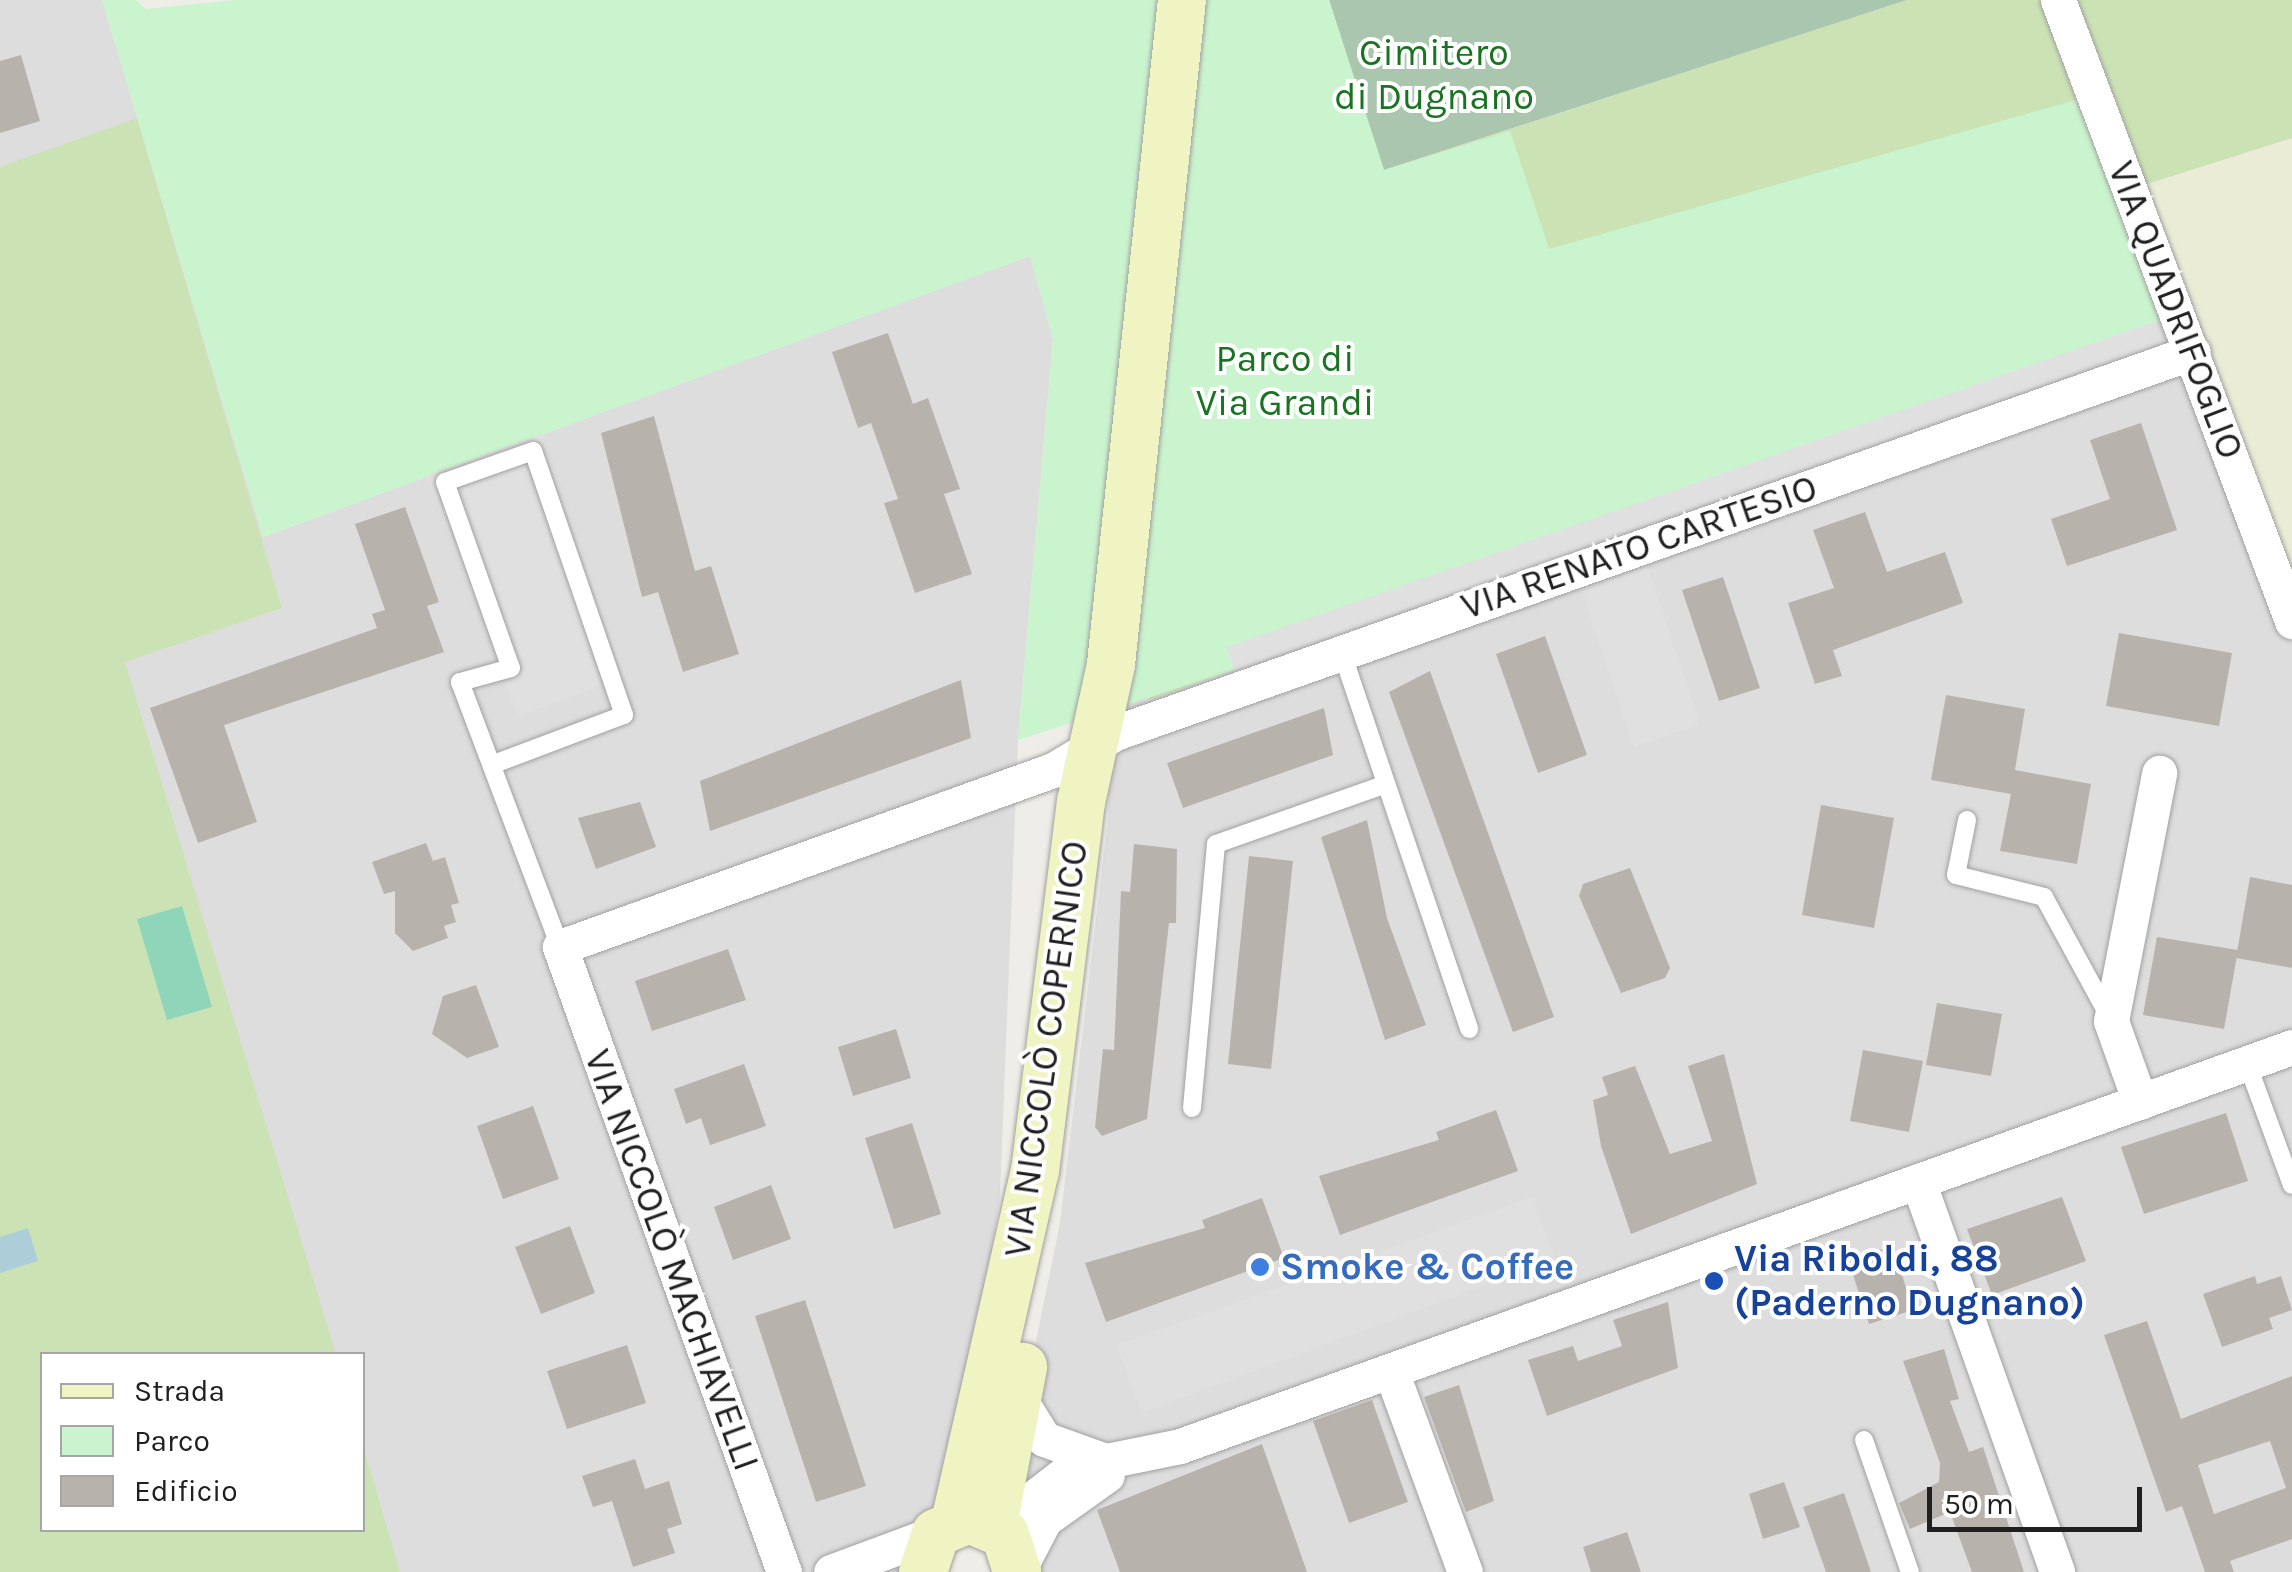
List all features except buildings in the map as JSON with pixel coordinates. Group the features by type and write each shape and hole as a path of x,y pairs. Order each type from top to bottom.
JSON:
{"street":[{"name":"VIA NICCOLÒ COPERNICO","path":"961,1536 1036,1171 1089,750 1160,0"},
{"name":"VIA NICCOLÒ COPERNICO","path":"961,1536 1018,1397 1074,1024 1089,750 1111,664 1182,0"},
{"name":"VIA QUADRIFOGLIO","path":"2058,0 2292,621"},
{"name":"VIA RENATO CARTESIO","path":"1089,750 1342,652 2193,352"},
{"path":"560,947 1089,750"},
{"path":"2140,1102 2111,1021 2159,772"},
{"name":"VIA NICCOLÒ MACHIAVELLI","path":"560,947 784,1572"},
{"path":"830,1572 961,1536 1054,1477 1124,1459 1391,1371 2292,1047"},
{"path":"1918,1181 2056,1572"},
{"path":"1391,1371 1465,1572"},
{"path":"1018,1397 1044,1439 1124,1459"},
{"path":"1017,1572 1056,1508 1124,1459"},
{"path":"961,1536 1012,1544 1017,1572"}],"lane":[{"name":"VIA NICCOLÒ MACHIAVELLI","path":"494,764 624,715 533,451 445,482 511,668 460,682 560,947"},
{"path":"1342,652 1470,1029"},
{"path":"1192,1108 1216,844 1386,784"},
{"path":"1966,820 1956,876 2044,898 2111,1021"},
{"path":"2247,1063 2292,1185"},
{"path":"1864,1440 1910,1572"}],"shaded area":[{"path":"0,0 102,0 263,537 1030,255 1053,339 1018,740 1000,1196 951,1515 916,1572 0,1572"},
{"path":"2189,310 2292,579 2292,1572 1024,1572 1005,1493 1060,1223 1108,818 1110,714 1227,647"},
{"path":"2157,321 2165,346 1234,670 1227,647"},
{"path":"542,434 627,677 518,716 426,476"},
{"path":"1647,566 1700,724 1634,747 1581,589"},
{"path":"1532,1197 1555,1259 1142,1413 1117,1345"}],"green space":[{"name":"Parco di Via Grandi","path":"102,0 136,0 146,9 234,0 1329,0 1384,170 1510,131 1549,249 2083,98 2167,318 1228,647 1234,670 1018,740 1053,339 1030,256 263,537"},
{"path":"1198,0 1329,0 1385,170 1907,0 2042,0 2083,98 1626,509 1227,647 1234,670 1149,700"},
{"name":"Cimitero di Dugnano","path":"1329,0 1907,0 1384,170"},
{"path":"2075,0 2292,0 2292,138 2144,185"},
{"path":"137,118 282,608 125,662 335,1352 40,1352 40,1532 365,1532 365,1452 400,1572 0,1572 0,167"},
{"path":"2292,138 2292,579 2144,185"},
{"path":"182,906 212,1007 167,1020 137,919"}],"water":[{"path":"28,1228 38,1261 0,1273 0,1237"}],"place":[{"name":"Smoke & Coffee","path":"1260,1267"},
{"name":"Via Riboldi, 88 (Paderno Dugnano)","path":"1714,1281"}]}
